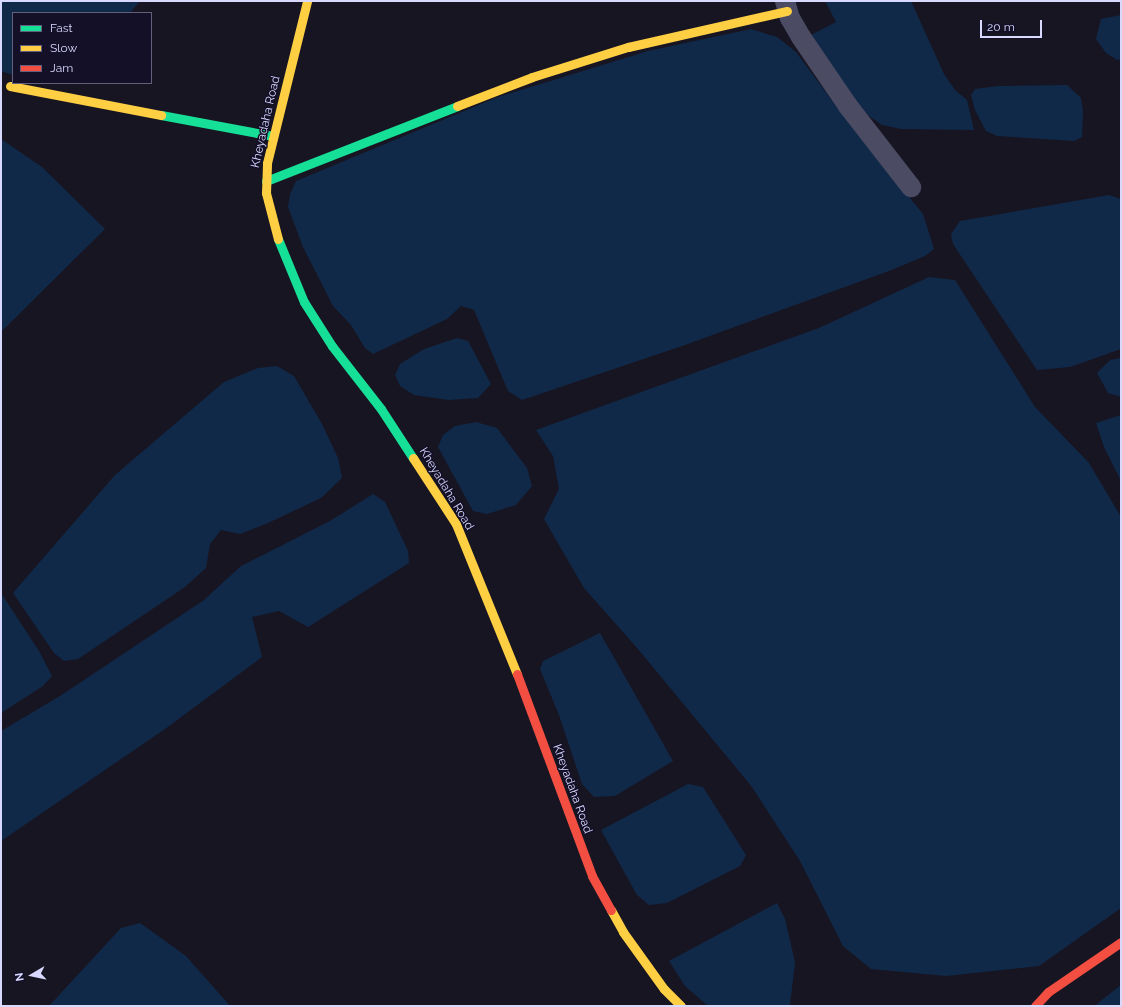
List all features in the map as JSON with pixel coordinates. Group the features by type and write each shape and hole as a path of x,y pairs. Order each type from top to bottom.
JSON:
{"main road":[{"name":"Kheyadaha Road","path":"308,1 267,162 266,193 278,240 304,302 332,346 381,409 456,524 526,697 592,876 623,932 664,989 681,1006"},
{"path":"266,181 532,77 628,47 786,6"},
{"path":"10,86 273,136"},
{"path":"1035,1006 1048,992 1121,942"}],"street":[{"path":"786,6 801,37 848,106 911,186"}],"water":[{"path":"1,1 140,1 131,12 12,12 12,75 1,71"},
{"path":"825,1 911,1 944,74 955,90 967,100 974,130 901,129 882,125 869,116 842,85 809,36 836,22"},
{"path":"1121,15 1121,59 1117,60 1106,53 1096,39 1101,19"},
{"path":"751,29 777,37 796,52 851,126 923,214 934,249 925,256 889,271 685,345 522,400 508,391 474,310 461,306 447,319 373,354 365,348 351,325 333,306 303,247 288,207 290,194 296,181 498,97 648,51"},
{"path":"1067,85 1081,98 1083,112 1082,137 1074,141 997,136 986,131 975,110 971,95 975,89 998,86"},
{"path":"1,139 42,167 105,229 1,332"},
{"path":"1109,195 1121,199 1121,349 1070,367 1037,370 953,244 951,234 960,221"},
{"path":"929,277 955,280 1035,407 1089,463 1121,517 1121,908 1039,966 946,976 871,969 843,946 800,861 752,787 638,649 584,588 544,519 559,489 553,456 536,430 819,328"},
{"path":"457,338 468,341 491,384 478,398 449,400 414,395 400,386 395,375 400,364 424,349"},
{"path":"1121,358 1121,397 1108,393 1097,373 1110,360"},
{"path":"277,366 294,376 322,424 338,458 342,478 321,498 268,523 240,534 221,530 210,544 206,568 185,587 78,659 64,661 54,653 13,593 115,475 224,382 258,368"},
{"path":"1121,415 1121,481 1104,447 1096,423"},
{"path":"476,422 497,428 527,468 532,486 516,505 487,514 473,511 438,447 443,435 455,426"},
{"path":"373,494 385,502 408,551 409,563 308,627 279,611 252,617 262,657 165,729 1,841 1,731 60,696 204,600 241,566 330,521"},
{"path":"1,593 39,651 52,676 43,686 1,713"},
{"path":"600,633 673,761 615,796 594,797 582,784 559,715 540,669 543,661"},
{"path":"688,784 703,787 746,855 740,866 667,903 649,905 637,895 601,830"},
{"path":"777,903 785,919 795,962 790,1005 708,1006 685,986 669,961"},
{"path":"140,923 186,956 230,1006 49,1006 121,928"},
{"path":"1121,985 1121,1006 1095,1006 1103,999"}],"traffic: fast":[{"path":"266,181 457,106"},
{"path":"161,115 273,136"},
{"path":"278,239 304,302 332,346 381,409 413,458"}],"traffic: slow":[{"path":"278,239 266,193 267,163 307,1"},
{"path":"457,106 532,77 628,47 787,11"},
{"path":"10,86 161,115"},
{"path":"413,458 456,524 517,674"},
{"path":"611,910 623,932 664,989 681,1006"}],"traffic: jam":[{"path":"517,674 592,876 611,910"},
{"path":"1035,1006 1048,992 1121,942"}]}
